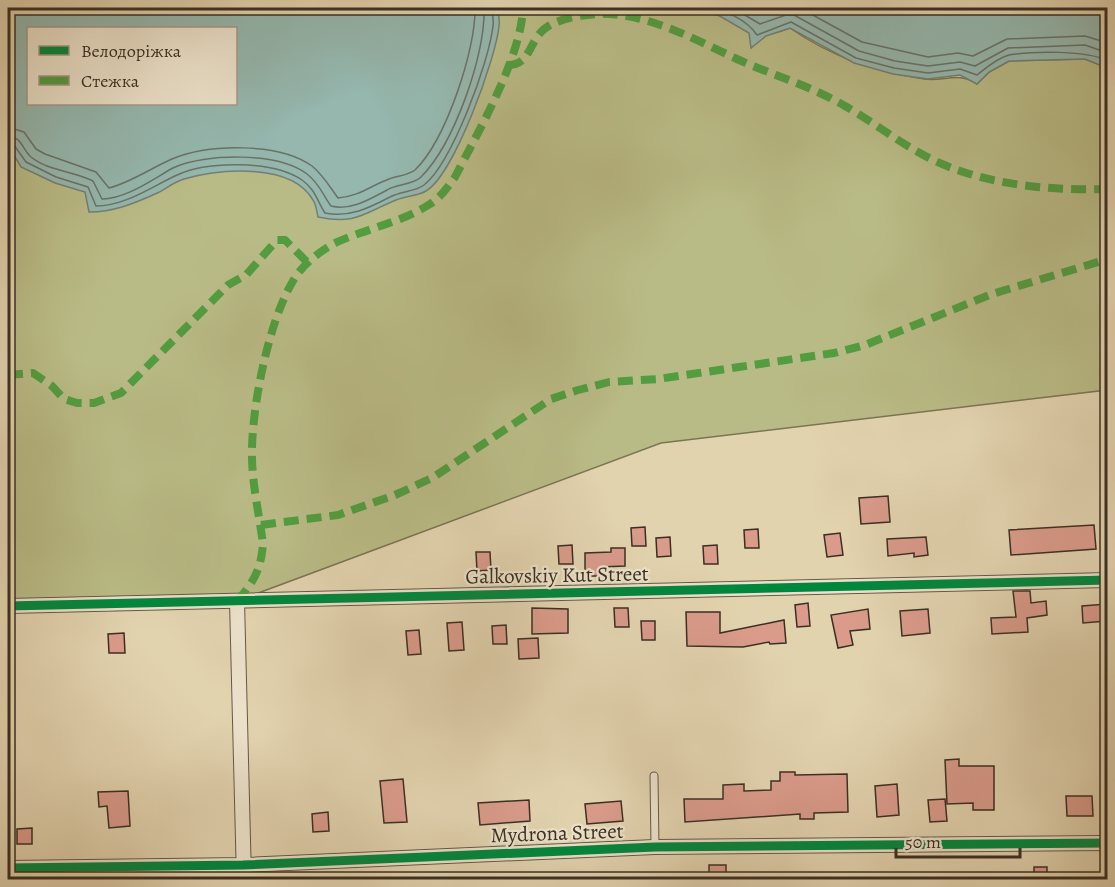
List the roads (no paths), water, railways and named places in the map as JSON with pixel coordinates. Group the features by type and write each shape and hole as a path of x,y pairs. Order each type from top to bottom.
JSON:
{"street":[{"name":"Galkovskiy Kut Street","path":"8,606 1107,580"},
{"path":"237,601 244,879"},
{"name":"Mydrona Street","path":"8,868 243,865 655,847 1107,843"}],"lane":[{"path":"654,776 655,847"}],"water":[{"path":"8,8 498,8 499,24 496,42 482,88 461,140 437,181 423,193 400,199 351,219 318,217 314,202 303,188 288,179 272,174 234,171 184,179 131,204 106,211 89,212 85,192 55,183 21,167 8,145"},
{"path":"665,8 1107,8 1107,68 1085,59 1009,61 989,72 977,84 960,75 928,79 893,74 854,63 790,28 766,36 751,48 749,33 718,15"}]}
